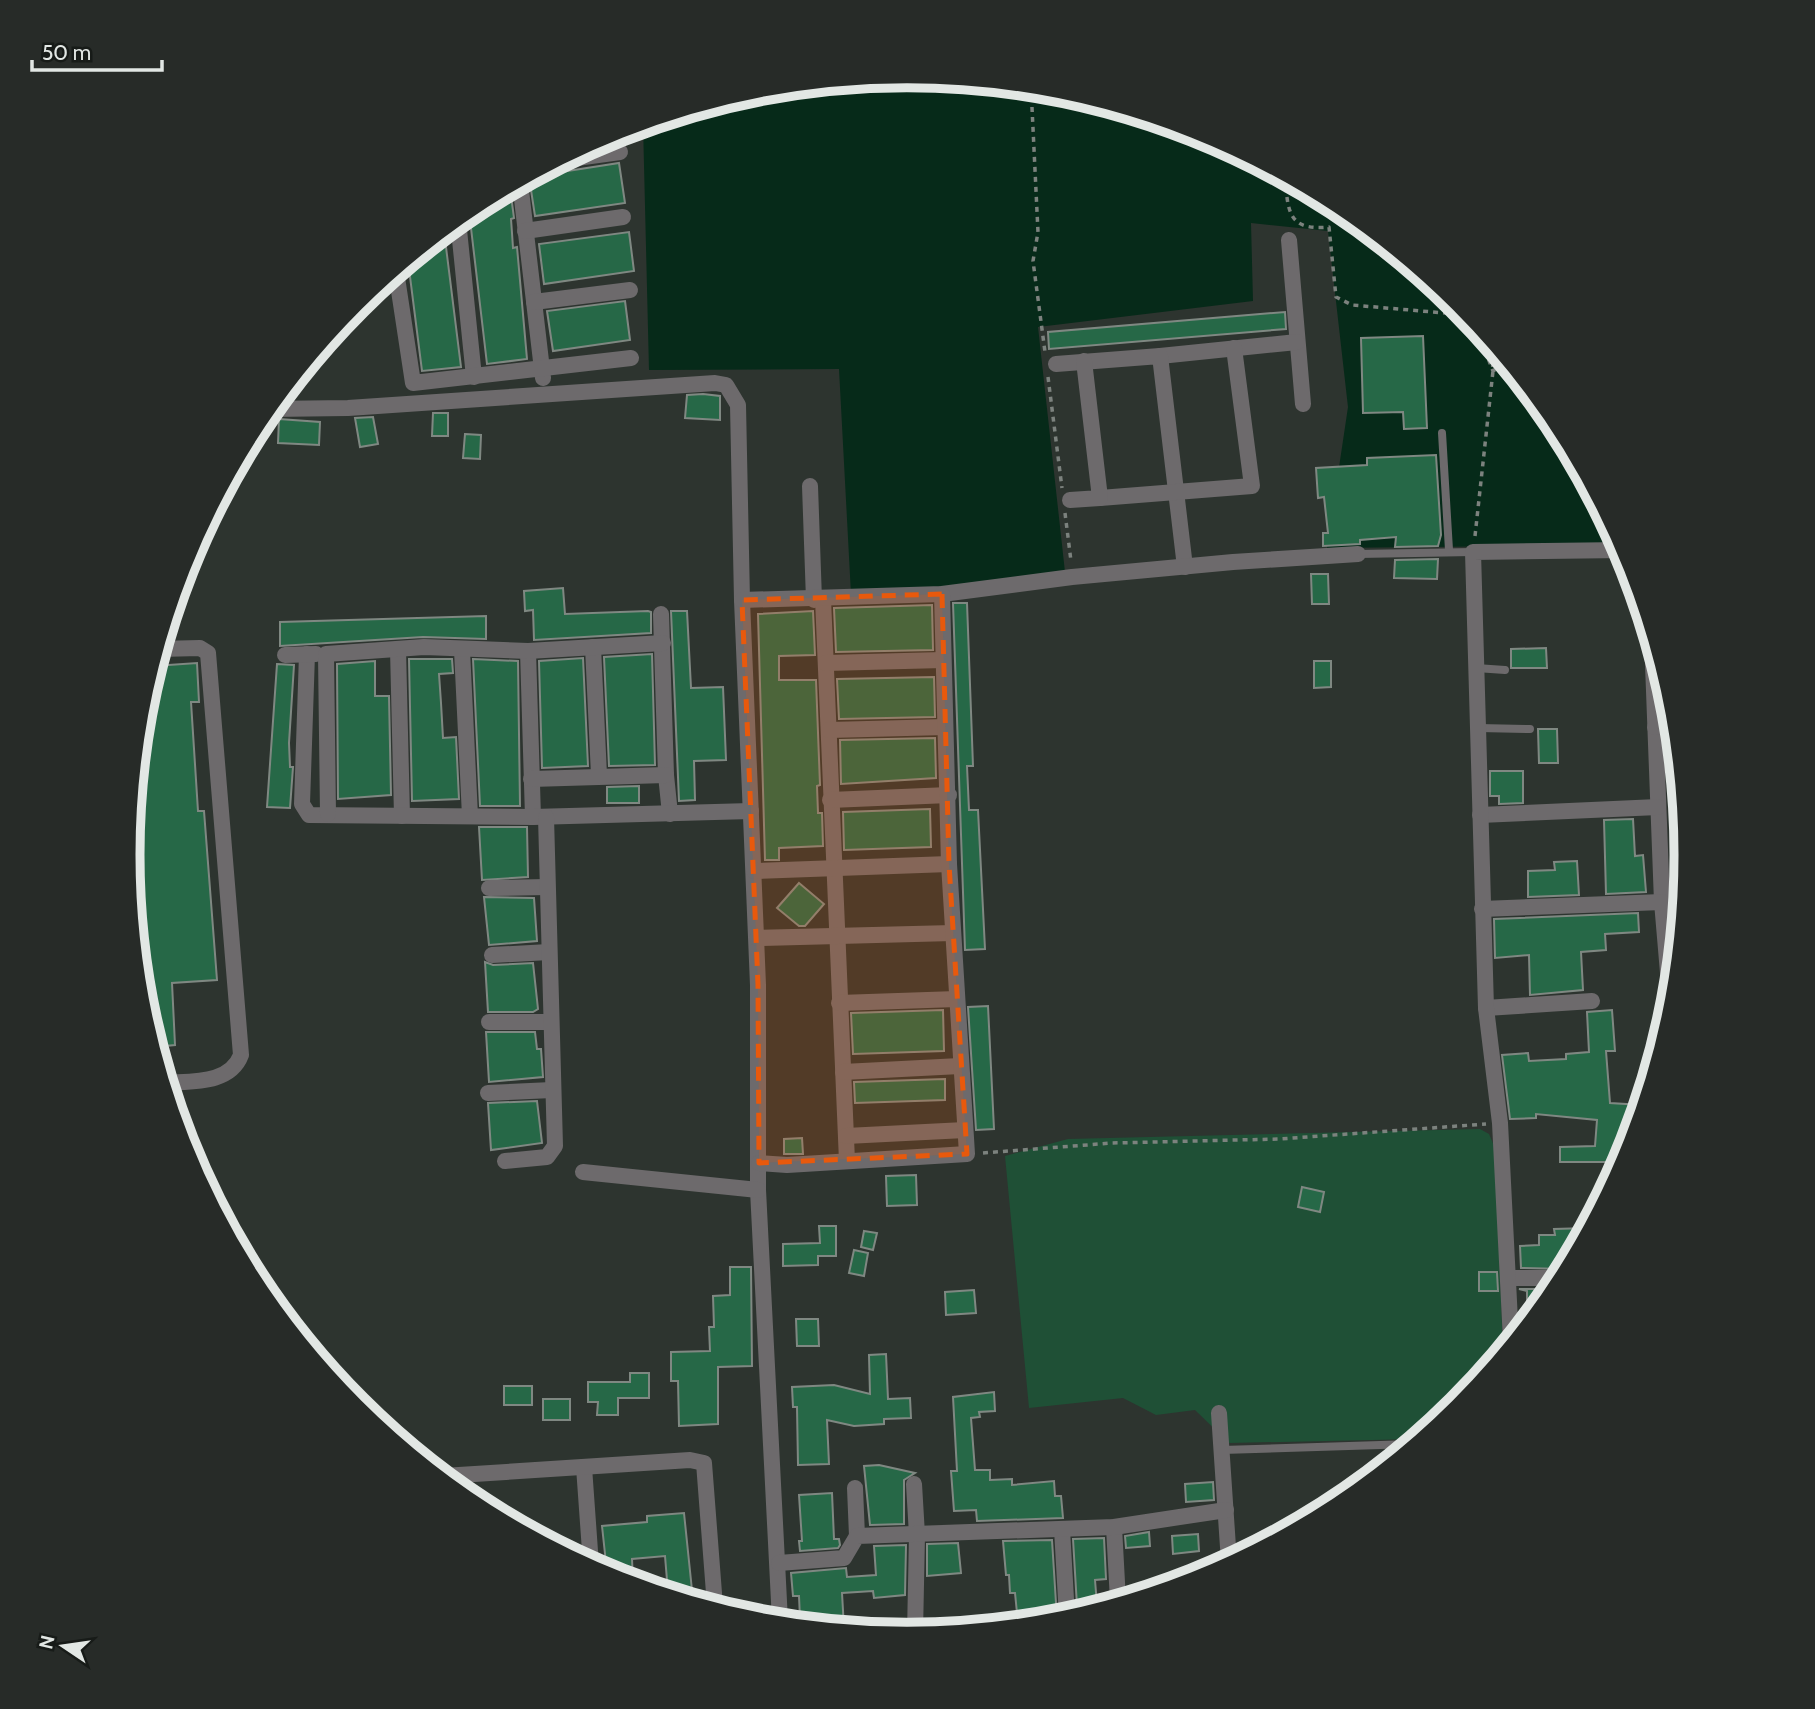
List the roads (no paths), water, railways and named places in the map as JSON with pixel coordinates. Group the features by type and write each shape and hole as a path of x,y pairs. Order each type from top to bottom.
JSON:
{"street":[{"path":"593,156 620,152"},
{"path":"521,192 545,394"},
{"path":"525,231 623,217"},
{"path":"459,233 474,377"},
{"path":"1289,240 1303,404"},
{"path":"398,282 412,383 631,358"},
{"path":"534,303 629,290"},
{"path":"1049,361 1084,362 1297,342"},
{"path":"1066,503 1252,486 1234,348"},
{"path":"1160,355 1185,567"},
{"path":"1084,362 1100,498"},
{"path":"284,409 348,408 715,383 730,390 738,405 742,600 757,938 758,1190 779,1563 779,1610"},
{"path":"810,486 818,599 826,663 832,866 847,1161"},
{"path":"1510,1328 1500,1123 1486,1008 1473,552 1611,550"},
{"path":"742,600 942,594 1072,577 1358,554"},
{"path":"759,1163 787,1165 967,1154 949,864 942,594"},
{"path":"662,614 666,775 670,814"},
{"path":"285,655 398,649 528,651 663,643"},
{"path":"593,647 599,775"},
{"path":"169,649 200,648 208,653 241,1055 233,1069 217,1077 175,1082"},
{"path":"398,649 402,816"},
{"path":"463,650 470,816"},
{"path":"505,1161 547,1157 554,1150 547,887 540,817 531,779 528,651"},
{"path":"307,654 302,804 309,815 540,817 751,811"},
{"path":"326,654 328,814"},
{"path":"826,663 943,660"},
{"path":"1653,678 1662,902 1667,961"},
{"path":"829,730 945,727"},
{"path":"1655,727 1664,727"},
{"path":"531,779 666,775"},
{"path":"830,800 948,795"},
{"path":"1480,815 1658,807"},
{"path":"754,871 832,866 949,864"},
{"path":"489,888 547,887"},
{"path":"1482,909 1662,902"},
{"path":"757,938 953,933"},
{"path":"492,955 549,952"},
{"path":"839,1003 957,999"},
{"path":"1486,1008 1592,1001"},
{"path":"489,1023 551,1022"},
{"path":"844,1072 960,1066"},
{"path":"488,1093 552,1090"},
{"path":"846,1136 965,1130"},
{"path":"583,1172 758,1190"},
{"path":"1508,1278 1547,1278"},
{"path":"1219,1413 1229,1550"},
{"path":"467,1482 583,1467 690,1460 704,1463 714,1596"},
{"path":"583,1467 590,1552"},
{"path":"914,1485 917,1535 915,1622"},
{"path":"779,1563 844,1558 857,1536 855,1488"},
{"path":"857,1536 1114,1527 1226,1510"},
{"path":"1114,1527 1117,1592"},
{"path":"1062,1529 1066,1605"}],"lane":[{"path":"1442,433 1449,550"},
{"path":"1358,554 1449,550 1473,552"},
{"path":"1476,668 1505,670"},
{"path":"1479,728 1530,729"},
{"path":"1222,1450 1397,1444"}]}
